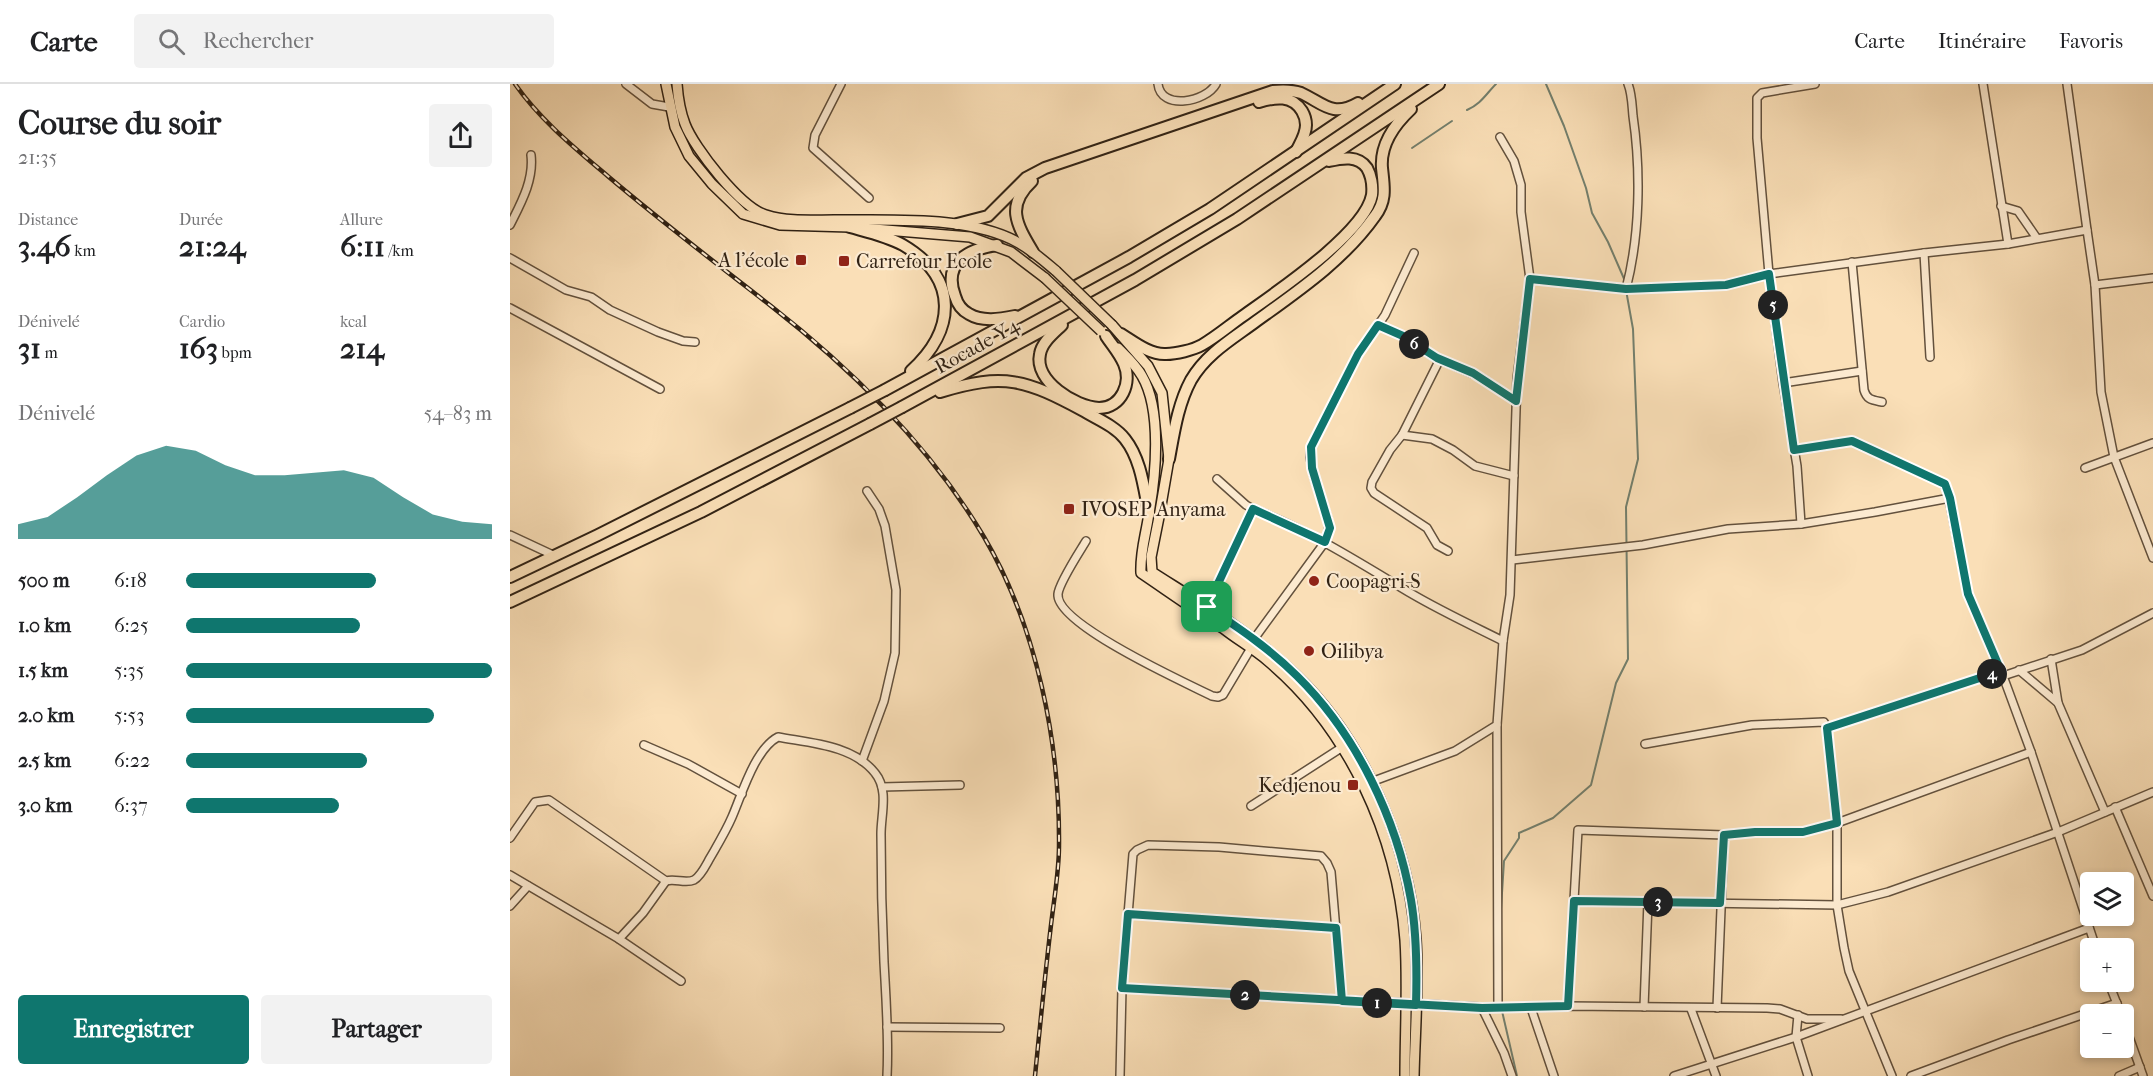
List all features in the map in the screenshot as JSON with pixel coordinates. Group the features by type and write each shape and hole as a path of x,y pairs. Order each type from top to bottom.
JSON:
{"highway":[{"path":"957,224 988,216 1026,178 1045,168 1261,94 1285,90 1301,93 1327,108 1339,110 1353,106 1394,84"},
{"name":"Rocade Y4","path":"510,577 850,408 1024,315 1210,209 1394,84"},
{"path":"1168,459 1183,396 1192,378 1208,357 1320,275 1376,216 1384,199 1383,158 1390,131 1436,86"},
{"name":"Rocade Y4","path":"510,602 701,512 1071,316 1237,219 1436,86"},
{"path":"1033,252 1017,220 1016,202 1032,180 1053,171 1275,98 1286,98 1294,102 1305,116 1305,134 1295,153"},
{"path":"1121,334 1151,351 1166,354 1201,346 1312,266 1345,235 1363,213 1372,195 1372,178 1366,166 1356,159 1342,158 1323,162"},
{"path":"850,227 903,245 925,261 938,278 944,291 945,310 942,328 934,345 921,362 898,383"},
{"path":"997,245 977,248 965,255 957,264 951,275 957,304 969,314 982,318 1000,319 1024,315"},
{"path":"1071,316 1046,341 1040,353 1040,366 1049,383 1061,393 1081,403 1099,408 1114,404 1123,395 1126,385 1124,364 1104,334"},
{"path":"917,399 967,384 991,381 1020,382 1048,392 1108,424 1125,439 1137,464 1149,513"}],"main road":[{"path":"666,84 675,128 689,156 712,184 743,214 780,225 850,227 970,237 997,245 1027,262 1136,367 1149,392 1156,429 1155,464 1149,513 1140,555 1141,573 1252,644 1297,676 1315,696 1351,746 1371,782 1395,836 1406,872 1416,940 1405,1076"},
{"path":"677,84 679,105 692,139 710,165 762,214 793,220 957,224 1006,237 1033,252 1056,271 1121,334 1148,366 1162,393 1168,459 1151,556 1152,572 1207,607 1252,644 1293,684 1323,721 1359,777 1373,805 1385,840 1401,903 1411,1005 1414,1076"}],"street":[{"path":"626,84 652,104 669,107"},
{"path":"841,84 815,135 813,148 869,198"},
{"path":"1158,84 1164,97 1177,101 1197,99 1213,89 1216,84"},
{"path":"1626,289 1632,268 1638,177 1637,142 1628,84"},
{"path":"1801,524 1794,450 1769,274 1757,138 1757,98 1762,93 1815,84"},
{"path":"1983,84 2008,244"},
{"path":"2067,84 2095,285 2101,392 2114,457 2153,558"},
{"path":"1498,1008 1497,725 1503,641 1510,595 1516,401 1530,279 1521,212 1521,185 1514,161 1500,137"},
{"path":"510,225 523,199 533,169 531,155"},
{"path":"2001,206 2018,211 2036,237"},
{"path":"1530,279 1626,289 1726,285 1769,274 1924,252 2008,244 2036,237 2059,236 2087,230"},
{"path":"1924,252 1930,357"},
{"path":"1086,541 1058,595 1059,601 1068,612 1090,631 1129,654 1212,696 1223,695 1252,644 1325,542 1330,528 1312,468 1311,447 1358,354 1378,325 1414,253"},
{"path":"510,258 566,290 591,297 610,310 683,341 695,342"},
{"path":"1852,262 1866,397 1882,402"},
{"path":"2095,285 2153,278"},
{"path":"510,308 660,389"},
{"path":"1378,325 1397,333 1440,359 1473,373 1516,401"},
{"path":"1440,359 1402,435 1390,450 1371,488 1374,493 1427,528 1437,545 1448,551"},
{"path":"1783,383 1862,371"},
{"path":"1402,435 1432,439 1453,450 1475,466 1514,476"},
{"path":"1794,450 1852,441 1941,482 1947,488 1968,594 2002,674 2031,752 2092,938"},
{"path":"2085,468 2153,443"},
{"path":"1217,479 1253,509 1325,542 1415,596 1503,641"},
{"path":"862,761 884,701 895,653 896,590 885,526 879,509 867,491"},
{"path":"1512,560 1643,545 1728,530 1801,524 1950,498"},
{"path":"1207,607 1253,509"},
{"path":"510,534 555,556"},
{"path":"1827,728 2082,650 2153,613"},
{"path":"2050,659 2058,703 2105,812"},
{"path":"2019,670 2058,703"},
{"path":"1645,744 1752,725 1824,722 1827,728 1837,823 1837,905 1849,971 1892,1076"},
{"path":"1371,782 1455,752 1497,725"},
{"path":"510,838 535,802 549,800 666,881 690,882 699,876 722,837 753,768 767,745 778,737 828,747 862,761 874,772 882,787 882,906 887,1076"},
{"path":"644,745 688,764 742,794"},
{"path":"1251,806 1341,748"},
{"path":"1568,1006 1578,830 1724,835 1755,832 1803,832 1837,823 2031,752"},
{"path":"882,787 960,785"},
{"path":"1574,901 1837,905 1888,892 2058,832 2153,792"},
{"path":"2115,807 2153,896"},
{"path":"1717,1008 1724,835"},
{"path":"1120,1076 1122,988 1133,854 1148,845 1219,846 1321,856 1327,862 1331,872 1342,1001"},
{"path":"510,875 620,939 681,981"},
{"path":"620,939 643,913 666,881"},
{"path":"510,906 528,886"},
{"path":"1644,1007 1648,902"},
{"path":"1128,914 1336,928"},
{"path":"1674,1076 1796,1037 2089,928"},
{"path":"1122,988 1482,1008 1568,1006 1767,1008 1780,1009 1808,1019 1841,1019"},
{"path":"1911,1076 2007,1040 2117,1003 2112,992"},
{"path":"1482,1008 1512,1076"},
{"path":"1531,1008 1554,1076"},
{"path":"1691,1009 1716,1076"},
{"path":"1798,1016 1796,1037 1808,1076"},
{"path":"887,1027 1000,1028"},
{"path":"2134,1050 2143,1076"},
{"path":"2119,1076 2140,1067"}],"waterway":[{"path":"1467,110 1480,102 1496,84"},
{"path":"1546,84 1564,126 1586,188 1592,213 1625,281"},
{"path":"1412,148 1452,121"},
{"path":"1501,909 1504,861 1519,838 1519,833 1553,818 1591,785 1616,683 1628,659 1626,507 1638,459 1633,329 1626,290"},
{"path":"1502,1011 1517,1076"}],"railway":[{"path":"515,84 547,122 584,156 802,331 861,384 915,441 940,472 984,537 1018,609 1031,647 1042,687 1055,767 1058,866 1035,1076"}],"place":[{"name":"A l'école","path":"801,260"},
{"name":"Carrefour Ecole","path":"844,261"},
{"name":"IVOSEP Anyama","path":"1069,509"},
{"name":"Coopagri-S","path":"1314,581"},
{"name":"Oilibya","path":"1309,651"},
{"name":"Kedjenou","path":"1353,785"}],"route":[{"path":"1769,274 1794,450 1848,440 1945,484 1950,498 1968,594 2001,671 1827,728 1837,823 1803,832 1755,832 1724,835 1720,903 1574,901 1568,1006 1482,1008 1406,1005 1122,988 1128,914 1336,928 1342,1001 1416,1005 1416,940 1406,872 1395,836 1367,773 1328,712 1297,676 1254,639 1207,607 1253,509 1275,517 1325,542 1330,528 1314,477 1310,457 1311,447 1358,354 1378,325 1403,336 1437,358 1473,373 1516,401 1530,279 1626,289 1726,285 1769,274"}]}
